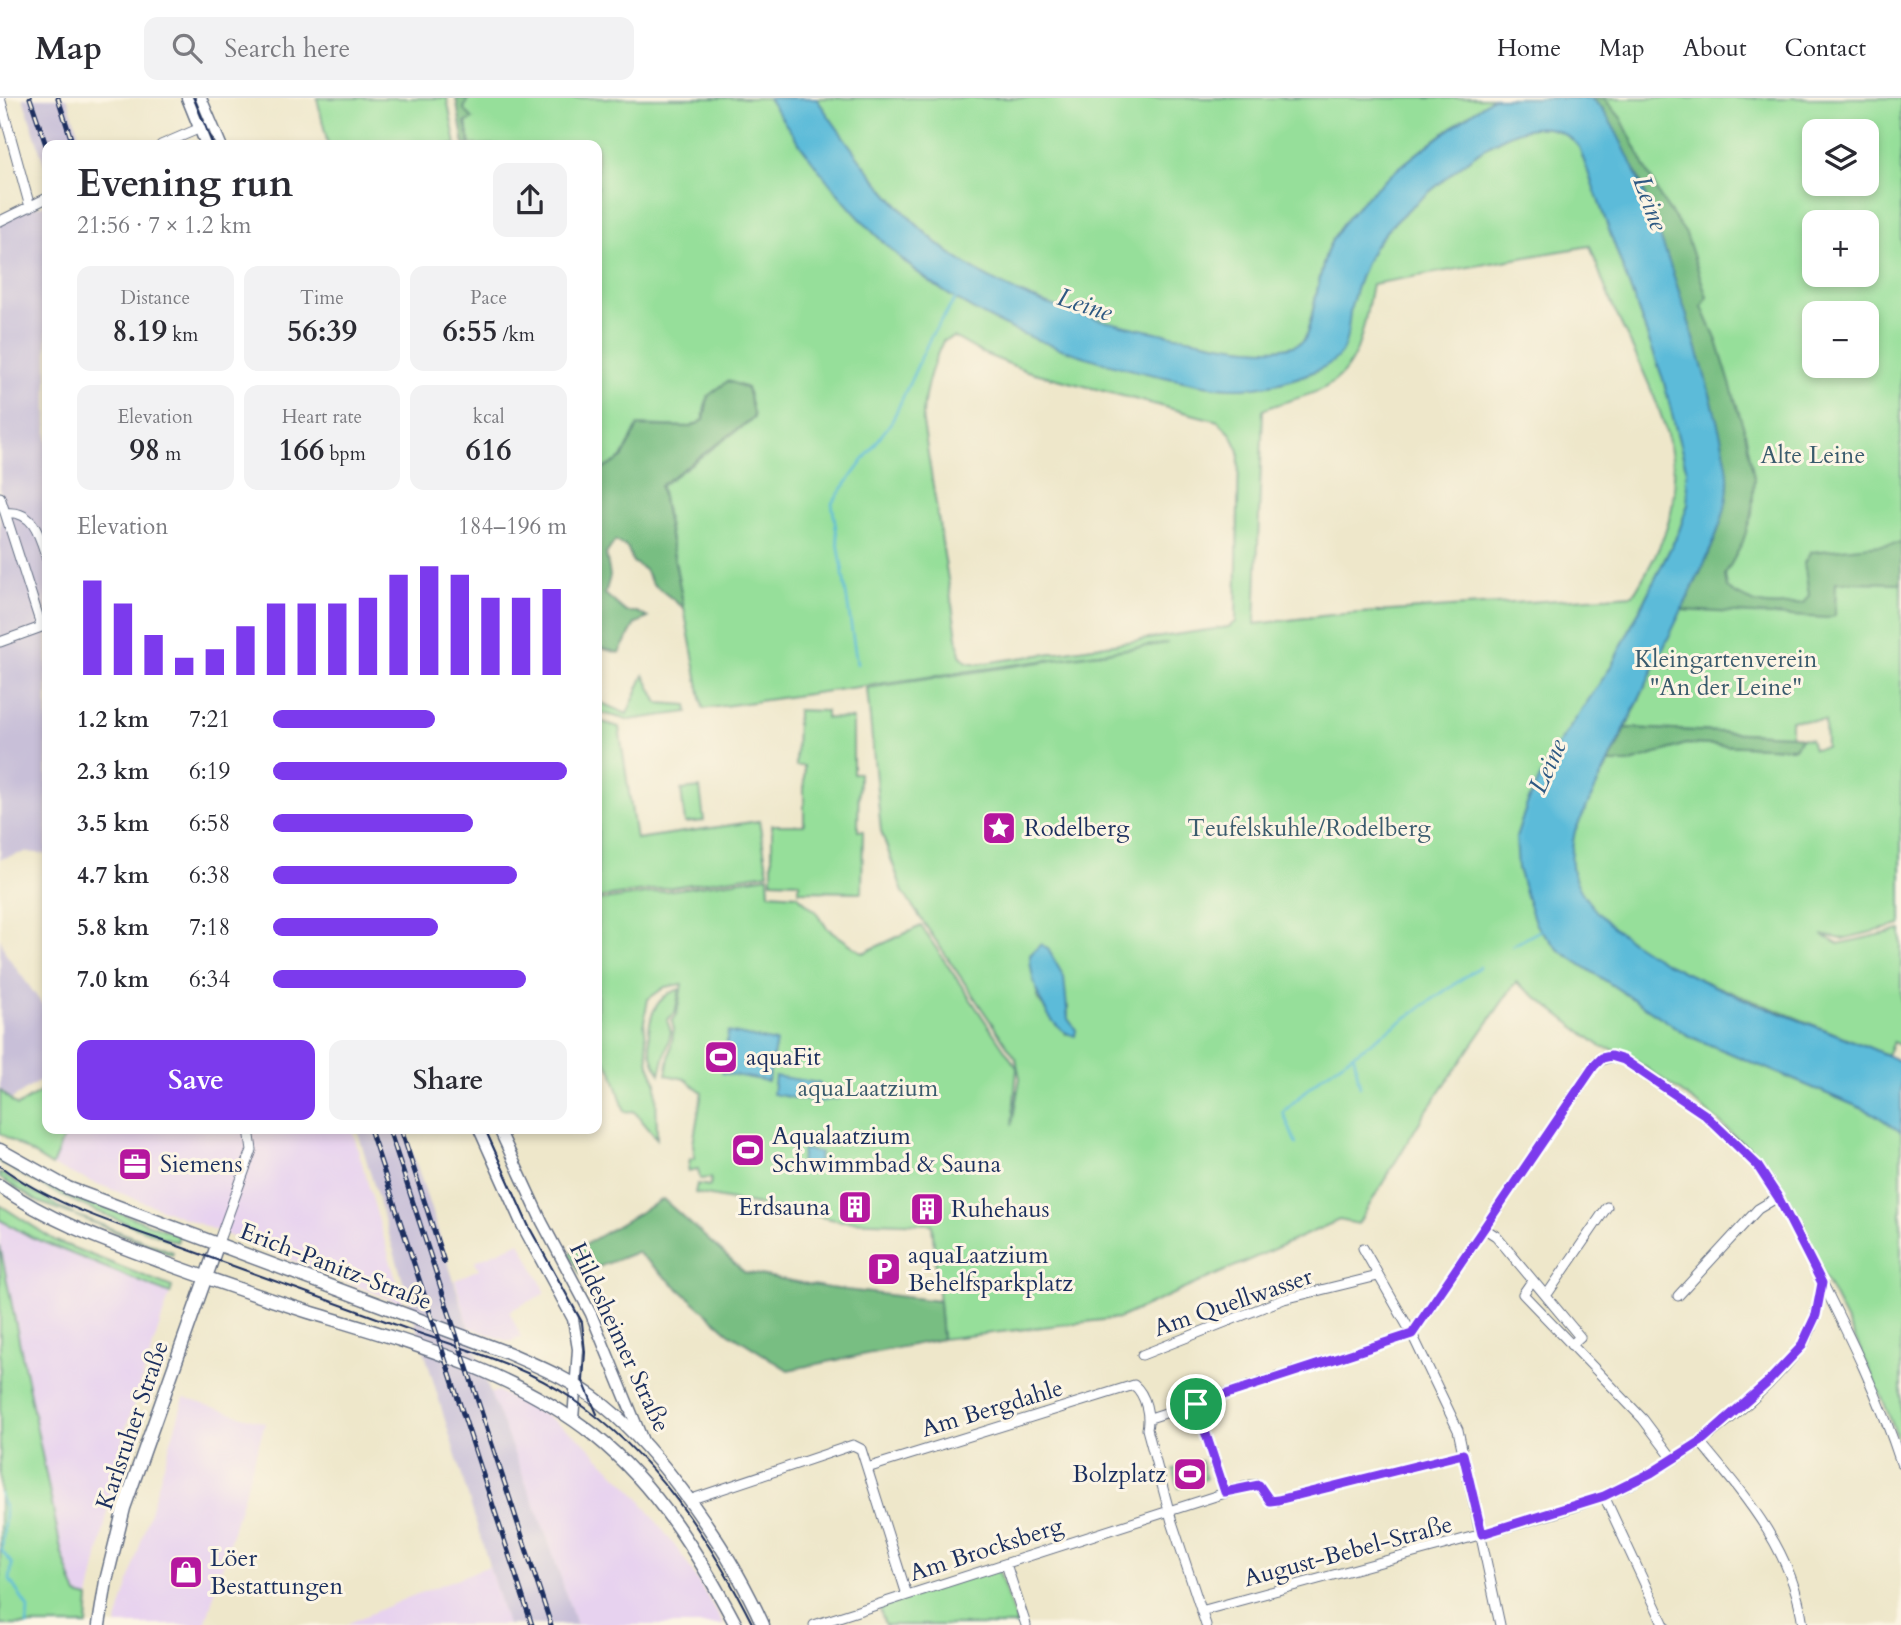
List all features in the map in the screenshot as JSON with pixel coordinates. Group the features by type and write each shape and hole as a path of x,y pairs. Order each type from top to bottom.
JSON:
{"main road":[{"name":"Erich-Panitz-Straße","path":"0,1150 68,1188 508,1353 573,1384 602,1404 644,1443"},
{"name":"Erich-Panitz-Straße","path":"0,1186 67,1223 206,1277 498,1376 573,1420"},
{"name":"Karlsruher Straße","path":"99,1625 106,1581 124,1508 218,1243"},
{"path":"573,1420 621,1459 659,1502 697,1554 736,1625"},
{"name":"Hildesheimer Straße","path":"644,1443 689,1500 763,1625"}],"street":[{"path":"0,98 30,207"},
{"path":"193,99 212,123 219,140"},
{"path":"193,99 204,140"},
{"path":"172,140 212,123"},
{"path":"0,221 42,201"},
{"path":"0,497 42,619"},
{"path":"6,513 16,512 28,518 36,527 42,544"},
{"path":"0,642 42,626"},
{"path":"1206,1625 1147,1429 1150,1418 1412,1334 1602,1058 1611,1056 1624,1060 1704,1114 1757,1165 1778,1197 1822,1283 1885,1415 1901,1463"},
{"path":"218,1243 252,1150 250,1134"},
{"name":"Hildesheimer Straße","path":"482,1134 522,1226 573,1319 578,1349 573,1384 573,1420"},
{"name":"Hildesheimer Straße","path":"501,1134 542,1222 591,1314 644,1443"},
{"path":"1678,1296 1758,1209 1778,1197"},
{"path":"1546,1296 1607,1207"},
{"path":"1485,1229 1496,1236 1580,1337 1571,1345"},
{"path":"1363,1248 1412,1334 1449,1408 1482,1534 1500,1625"},
{"name":"Am Quellwasser","path":"1142,1355 1284,1299 1378,1276"},
{"path":"1532,1280 1523,1294 1643,1419 1673,1459"},
{"name":"August-Bebel-Straße","path":"1201,1611 1482,1534 1604,1496 1700,1442 1766,1384 1801,1347 1816,1315 1822,1283"},
{"name":"Am Bergdahle","path":"867,1468 1128,1385 1140,1390 1150,1418"},
{"path":"1196,1404 1225,1492"},
{"path":"1700,1442 1758,1512 1773,1535 1798,1598 1803,1625"},
{"path":"689,1500 853,1445 861,1449 907,1595"},
{"name":"Am Brocksberg","path":"814,1625 1225,1492 1259,1485 1270,1501 1278,1500 1463,1454"},
{"path":"1604,1496 1626,1536 1664,1625"},
{"path":"1006,1564 1026,1625"}],"shaded area":[{"path":"23,98 67,98 80,140 42,140 42,157"},
{"path":"42,206 42,854 26,852 0,859 0,221 30,207"},
{"path":"0,938 6,954 42,1004 42,1079 9,1101 0,1090"},
{"path":"65,1134 353,1134 403,1304 52,1166"},
{"path":"359,1134 407,1134 490,1393 546,1534 576,1625 507,1625"},
{"path":"0,1220 31,1237 170,1294 126,1428 89,1598 77,1595 62,1554 0,1246"},
{"path":"520,1242 546,1293 509,1311 521,1337 510,1342 469,1327 455,1280 479,1269 475,1261"},
{"path":"498,1392 548,1417 581,1439 638,1497 684,1558 724,1625 576,1625 546,1534 490,1393"},
{"path":"184,1398 265,1423 205,1625 116,1625"},
{"path":"489,1566 507,1625 344,1625 407,1598"}],"green space":[{"path":"317,98 447,98 455,140 327,140"},
{"path":"456,98 468,98 464,109 473,119 465,123 469,140 463,140"},
{"path":"468,98 768,98 818,168 854,212 894,252 944,292 1004,326 1069,352 1136,371 1196,384 1233,388 1288,381 1325,366 1342,344 1358,283 1374,247 1404,213 1470,158 1508,136 1527,129 1545,128 1563,133 1579,147 1663,379 1686,468 1688,504 1679,531 1612,665 1591,698 1518,868 1536,924 1559,950 1689,1036 1873,1113 1901,1132 1901,1449 1859,1346 1787,1203 1761,1163 1725,1128 1686,1096 1632,1059 1618,1051 1603,1048 1516,982 1425,1113 1358,1224 1339,1220 1119,1318 942,1339 932,1224 841,1221 695,1193 697,1184 710,1186 711,1178 700,1179 698,1169 688,1171 690,1159 695,1158 693,1144 702,1092 685,1079 666,1075 674,1029 672,1022 677,1014 682,984 665,987 648,999 644,1022 649,1065 656,1082 657,1139 634,1111 625,1112 612,1071 602,1056 602,900 768,876 769,893 797,895 816,912 827,928 863,953 921,926 1017,1068 1012,1125 1020,1078 1016,1059 903,892 881,831 867,688 1168,643 703,709 661,486 754,418 747,388 727,382 706,402 704,420 691,427 638,425 622,458 602,468 602,140 469,140 464,109","holes":["1590,246 1611,303 1657,404 1671,454 1674,478 1673,502 1667,527 1658,551 1633,595 1330,615 1255,624 1263,410 1324,388 1346,369 1359,343 1372,284","954,337 982,353 1027,371 1218,421 1231,434 1239,451 1236,622 1228,627 978,664 967,662 960,655 923,423 928,381 935,361 943,341","1036,982 1068,1006 1068,1019 1076,1030 1066,1034 1038,1000"]},
{"path":"816,98 1493,98 1402,165 1358,206 1329,246 1303,341 1293,346 1267,349 1222,345 1097,319 1064,310 1000,284 942,247 906,214 859,157"},
{"path":"1589,98 1901,98 1901,925 1842,939 1822,935 1838,944 1901,930 1901,1046 1893,1042 1887,1055 1715,986 1647,952 1617,932 1592,908 1576,881 1571,851 1576,828 1609,763 1628,763 1686,744 1795,748 1801,738 1810,739 1813,749 1826,747 1825,721 1791,720 1791,735 1626,728 1722,522 1728,475 1642,185 1603,109"},
{"path":"1589,98 1604,98 1621,118 1661,199 1686,234 1707,297 1702,307 1717,341 1745,432 1754,477 1752,514 1742,544 1725,575 1727,588 1746,599 1763,604 1803,603 1809,595 1804,563 1811,552 1901,543 1901,583 1836,582 1835,616 1827,618 1682,610 1711,548 1723,511 1725,468 1722,442 1642,185 1603,109"},
{"path":"728,381 747,388 754,417 660,486 684,608 652,583 645,570 633,562 627,547 615,541 606,554 610,576 605,594 626,612 637,612 648,618 635,624 619,653 602,648 602,468 622,458 638,426 691,427 704,420 708,396"},
{"path":"644,675 658,703 687,705 688,712 629,720 602,713 602,703 627,714"},
{"path":"797,710 826,711 826,718 853,719 853,773 859,773 858,831 863,831 862,892 799,891 799,882 772,881 772,825 804,825 804,766 796,766"},
{"path":"602,722 619,727 636,839 759,821 768,873 602,897"},
{"path":"1626,728 1791,735 1801,738 1795,748 1686,744 1628,763 1609,763"},
{"path":"700,788 704,821 685,823 681,790"},
{"path":"680,989 675,1013 667,1020 671,1032 660,1074 651,1050 650,1025 659,1003"},
{"path":"0,1090 17,1106 42,1091 42,1134 65,1134 52,1166 0,1133"},
{"path":"0,1157 62,1191 179,1235 177,1242 65,1197 21,1175 0,1162"},
{"path":"0,1173 74,1215 39,1202 0,1178"},
{"path":"663,1199 744,1272 829,1288 939,1301 942,1339 788,1370 728,1332 637,1252 580,1274 569,1254"},
{"path":"0,1205 56,1241 172,1287 170,1294 31,1237 0,1220"},
{"path":"75,1215 173,1252 172,1255"},
{"path":"0,1246 62,1554 77,1595 89,1598 87,1625 0,1625"},
{"name":"Bolzplatz","path":"1201,1461 1206,1479 1179,1488 1173,1469"},
{"path":"997,1566 1017,1625 885,1625 878,1604"}],"water":[{"name":"Leine","path":"768,98 816,98 859,157 906,214 942,247 1000,284 1064,310 1098,319 1222,345 1267,349 1293,346 1303,341 1326,255 1341,226 1376,188 1418,152 1493,98 1589,98 1607,116 1628,155 1673,273 1711,397 1723,445 1728,486 1722,520 1705,562 1575,831 1573,873 1597,912 1630,940 1672,966 1769,1009 1901,1062 1901,1132 1873,1113 1689,1036 1559,950 1536,925 1526,896 1518,868 1516,838 1527,804 1552,754 1612,665 1679,531 1688,504 1686,468 1663,379 1579,147 1563,133 1545,128 1527,129 1508,136 1470,158 1412,206 1374,247 1351,307 1346,342 1336,359 1319,369 1279,383 1225,388 1136,371 1069,352 1004,326 944,292 873,233 817,168"},
{"path":"1041,944 1048,949 1064,977 1068,1019 1076,1030 1075,1036 1056,1024 1048,1014 1037,990 1030,955"},
{"path":"728,1032 776,1042 768,1081 722,1073"},
{"path":"775,1076 818,1083 828,1090 837,1089 840,1098 816,1102 773,1094"},
{"path":"803,1149 820,1153 818,1163 809,1168 800,1167"}],"waterway":[{"path":"857,664 832,503 892,421 931,336 956,298"},
{"path":"1512,946 1541,930"},
{"path":"1296,1144 1283,1112 1321,1077 1479,967"},
{"path":"1354,1056 1360,1087"},
{"path":"0,1494 5,1510 2,1551 12,1564 10,1580 28,1608 27,1625"}],"tram line":[{"path":"194,98 211,140"},
{"path":"487,1134 529,1227 582,1322 585,1352 583,1381 597,1414"},
{"path":"0,1166 43,1193 91,1215 496,1360 555,1387 602,1421 654,1472 698,1530 753,1625"}],"railway":[{"path":"30,98 44,140"},
{"path":"58,98 71,140"},
{"path":"372,1134 532,1625"},
{"path":"391,1134 551,1625"},
{"path":"403,1134 444,1262"}],"place":[{"name":"Rodelberg","path":"999,828"},
{"name":"aquaFit","path":"721,1057"},
{"name":"Aqualaatzium Schwimmbad & Sauna","path":"748,1150"},
{"name":"Siemens","path":"135,1164"},
{"name":"Erdsauna","path":"855,1207"},
{"name":"Ruhehaus","path":"927,1209"},
{"name":"aquaLaatzium Behelfsparkplatz","path":"884,1269"},
{"name":"Bolzplatz","path":"1190,1474"},
{"name":"Löer Bestattungen","path":"186,1572"}],"route":[{"path":"1611,1056 1624,1060 1704,1114 1757,1165 1778,1197 1822,1283 1816,1315 1801,1347 1766,1384 1700,1442 1651,1473 1604,1496 1482,1534 1463,1454 1278,1500 1270,1501 1259,1485 1225,1492 1196,1404 1412,1334 1594,1066 1602,1058 1611,1056"}],"park label":[{"name":"Alte Leine","path":"1813,455"},
{"name":"Kleingartenverein \"An der Leine\"","path":"1726,673"},
{"name":"Teufelskuhle/Rodelberg","path":"1309,828"},
{"name":"aquaLaatzium","path":"868,1088"}]}
